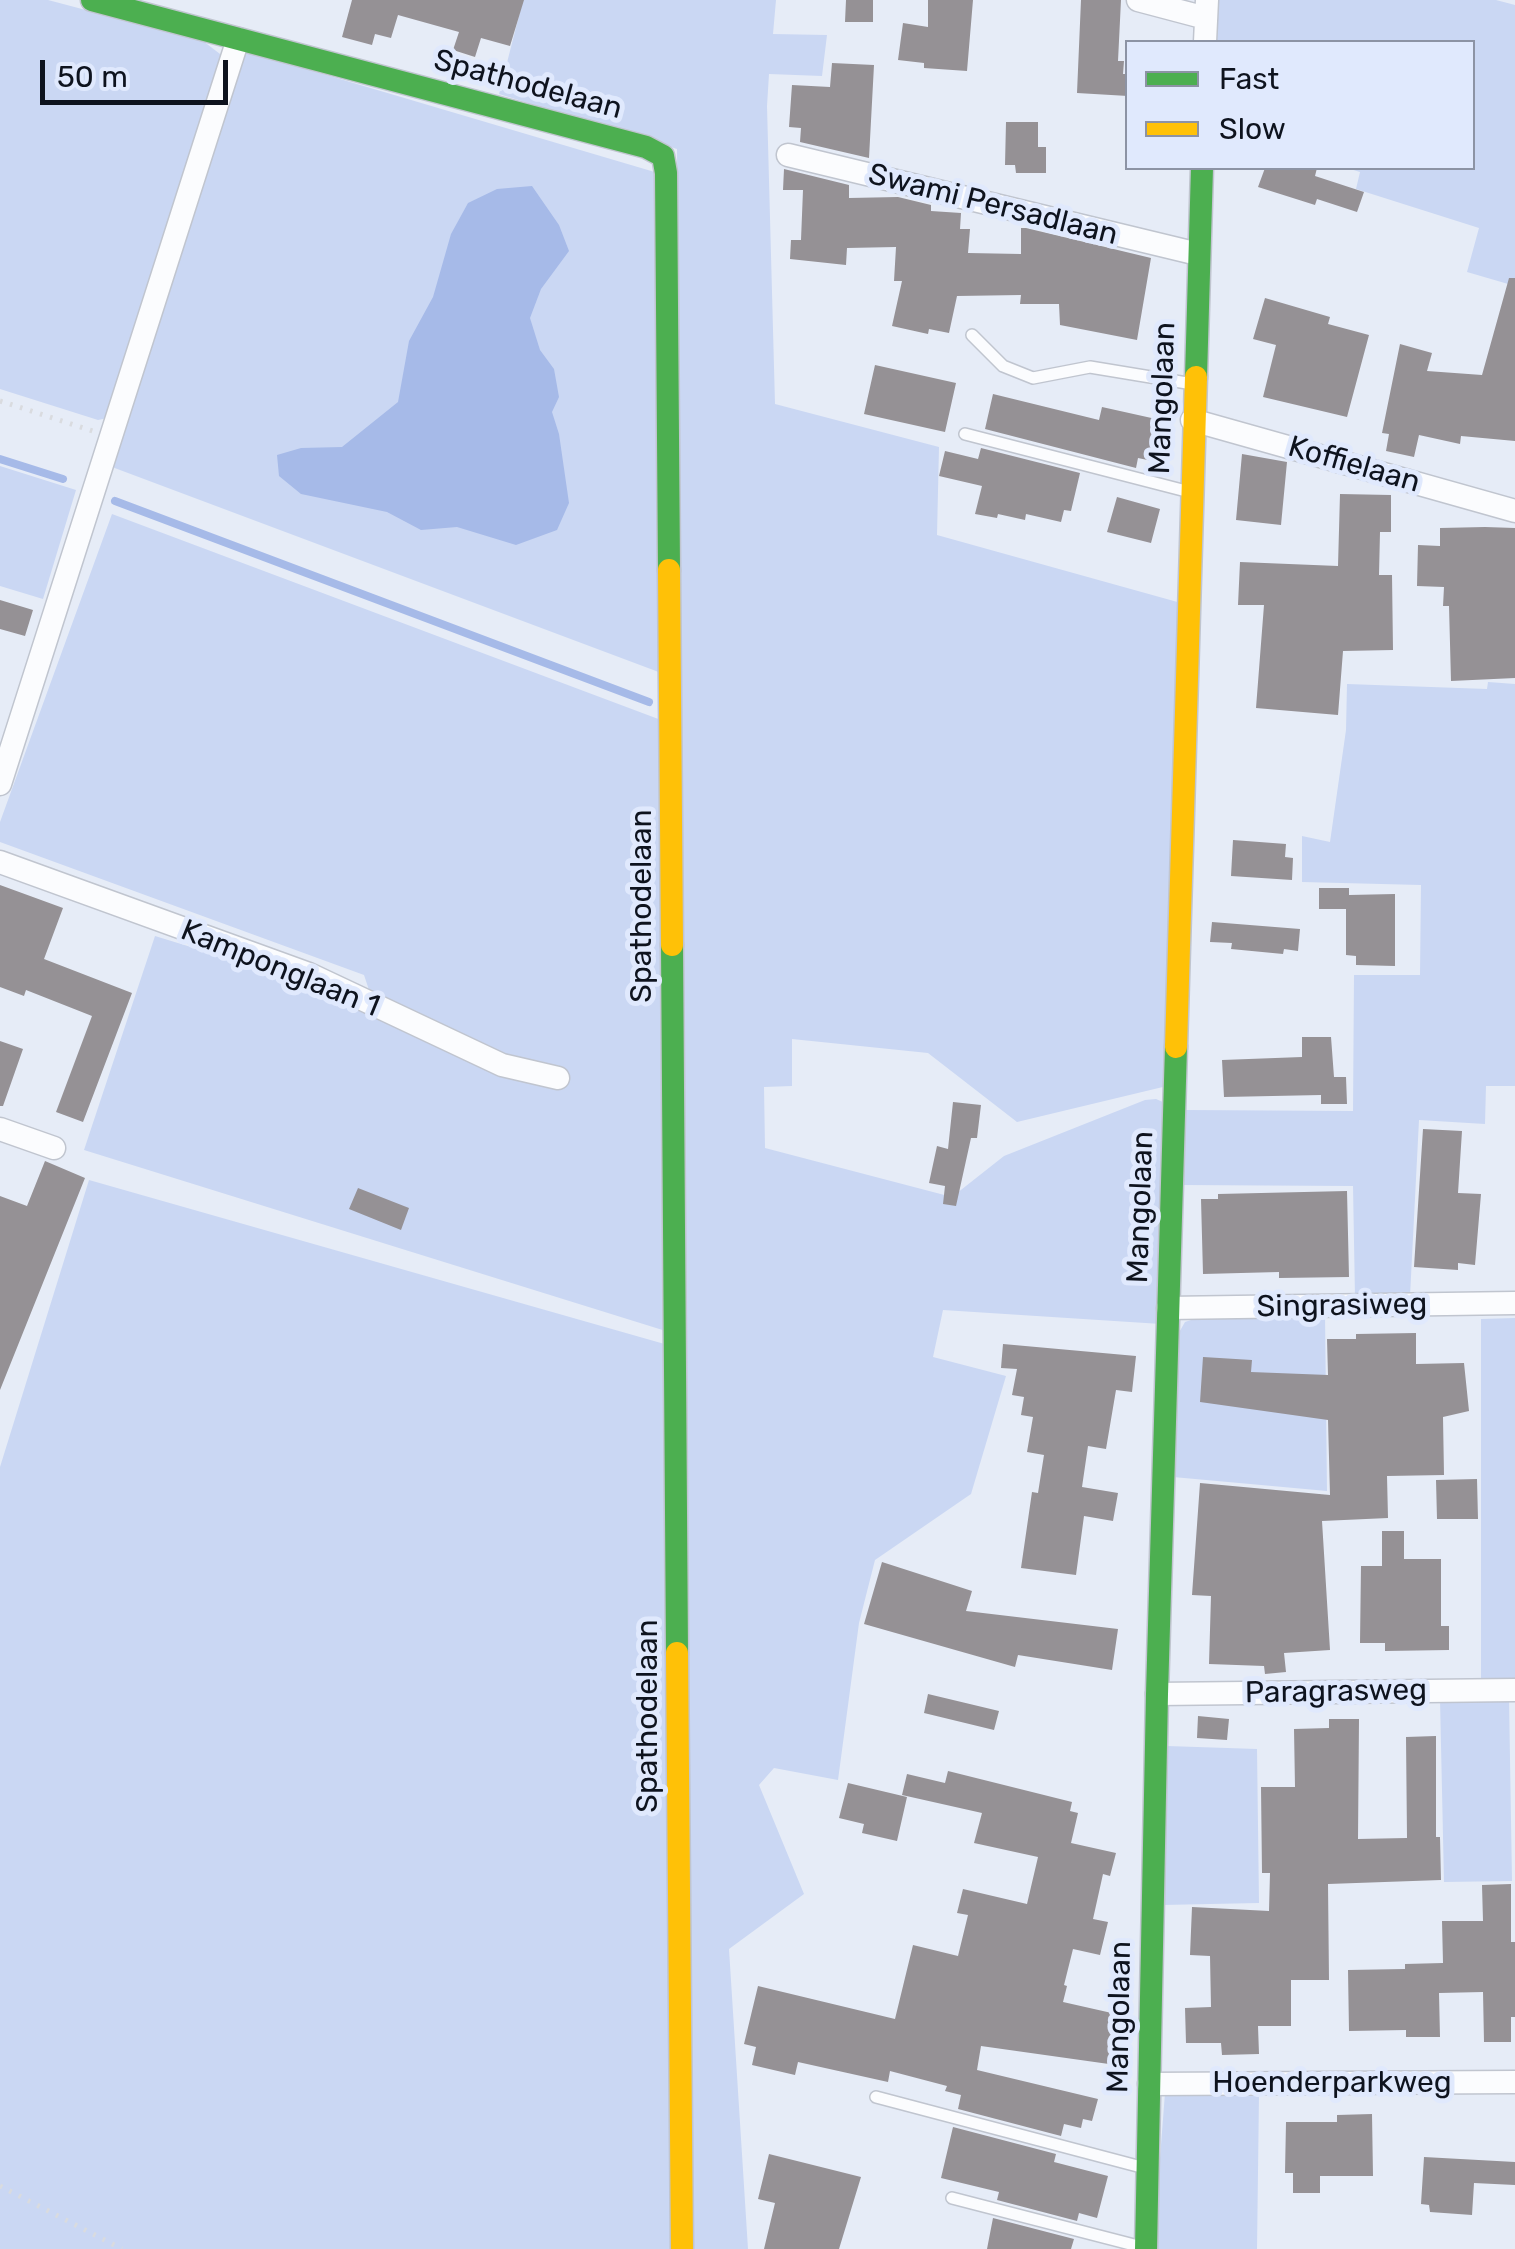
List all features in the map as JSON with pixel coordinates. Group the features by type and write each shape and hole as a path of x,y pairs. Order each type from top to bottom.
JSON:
{"street":[{"name":"Spathodelaan","path":"92,0 646,147 663,156 682,2249"},
{"path":"1138,0 1206,9 1205,40"},
{"path":"0,784 238,39"},
{"name":"Swami Persadlaan","path":"788,155 1198,254"},
{"name":"Mangolaan","path":"1146,2248 1168,1308 1202,170"},
{"name":"Koffielaan","path":"1192,420 1515,511"},
{"name":"Kamponglaan 1","path":"0,862 309,974 502,1066 558,1078"},
{"path":"0,1129 54,1148"},
{"name":"Singrasiweg","path":"1168,1308 1515,1303"},
{"name":"Paragrasweg","path":"1158,1694 1515,1690"},
{"name":"Hoenderparkweg","path":"1148,2084 1515,2082"}],"lane":[{"path":"972,335 1003,366 1033,378 1090,366 1193,384"},
{"path":"965,434 1190,492"},
{"path":"876,2097 1149,2169"},
{"path":"952,2198 1146,2248"}],"path":[{"path":"0,402 113,437"},
{"path":"0,2186 122,2249"}],"shaded area":[{"path":"0,0 48,0 203,41 224,57 112,417 98,420 0,389"},
{"path":"523,0 776,0 773,34 827,35 822,76 769,74 775,404 939,447 937,535 1181,603 1167,1086 1017,1122 928,1053 792,1039 792,1086 764,1087 765,1148 952,1197 1004,1156 1145,1100 1165,1103 1161,1324 943,1310 933,1357 1006,1376 971,1494 875,1560 859,1623 838,1780 774,1768 759,1785 804,1894 729,1949 748,2249 689,2249 677,149 499,94"},
{"path":"1218,0 1496,0 1515,5 1515,286 1467,272 1479,228 1356,189 1360,172 1354,170 1475,170 1475,40 1217,40"},
{"path":"242,50 658,173 664,674 112,467"},
{"path":"0,466 76,490 43,599 0,586"},
{"path":"112,514 661,720 669,1332 84,1150 155,936 305,982 562,1085 564,1067 499,1053 370,993 364,975 0,842 0,822"},
{"path":"1488,682 1515,684 1515,1086 1486,1086 1485,1124 1419,1120 1410,1296 1355,1297 1353,1186 1181,1185 1185,1110 1353,1111 1354,975 1420,975 1421,885 1302,882 1302,836 1330,842 1346,730 1347,684 1487,689"},
{"path":"89,1180 668,1345 673,2249 0,2249 0,1467"},
{"path":"1325,1314 1327,1491 1173,1477 1177,1336 1185,1322 1200,1317"},
{"path":"1515,1318 1515,1684 1481,1684 1481,1319"},
{"path":"1509,1698 1512,1881 1444,1882 1440,1699"},
{"path":"1167,1746 1257,1749 1259,1903 1162,1905"},
{"path":"1165,2093 1259,2094 1257,2249 1153,2249"}],"water":[{"path":"532,186 559,225 569,251 541,289 530,318 540,350 554,369 559,397 552,412 569,503 557,530 516,545 457,527 421,530 387,512 301,494 279,476 277,455 301,448 342,447 398,402 409,341 433,297 451,234 468,203 497,189"}],"building":[{"path":"352,0 524,0 510,46 481,38 475,57 453,50 459,32 398,15 391,38 375,34 372,45 342,37"},
{"path":"846,0 873,0 873,22 845,22"},
{"path":"928,0 973,0 967,71 924,68 924,63 898,60 903,23 928,27"},
{"path":"1081,0 1121,0 1118,61 1124,61 1125,96 1077,93"},
{"path":"832,63 874,65 869,158 800,142 801,128 789,127 792,85 830,87"},
{"path":"1006,122 1038,122 1038,147 1046,147 1046,173 1016,173 1015,165 1005,165"},
{"path":"784,169 849,185 849,198 898,197 931,205 931,211 961,213 960,229 970,229 968,253 1021,254 1021,228 1026,228 1151,258 1137,340 1060,325 1059,304 1020,304 1021,295 957,296 949,333 929,329 928,334 892,326 902,281 894,281 896,247 847,248 846,265 790,259 791,240 801,240 803,190 783,190"},
{"path":"1264,170 1316,170 1315,176 1364,192 1357,212 1317,199 1315,205 1258,187"},
{"path":"1509,278 1515,278 1515,441 1461,436 1460,444 1419,435 1414,457 1386,451 1389,434 1382,433 1400,344 1432,353 1427,371 1482,375"},
{"path":"1265,298 1330,317 1328,324 1369,335 1347,417 1263,397 1276,345 1253,339"},
{"path":"875,365 956,383 945,432 864,414"},
{"path":"993,394 1099,420 1102,407 1165,421 1157,462 1138,458 1136,468 985,429"},
{"path":"981,448 1080,473 1071,511 1064,510 1061,522 1026,514 1025,520 975,514 982,486 939,476 945,451 978,459"},
{"path":"1242,454 1287,462 1281,525 1236,520"},
{"path":"1340,494 1391,495 1391,532 1380,532 1379,575 1392,575 1393,650 1343,651 1338,715 1256,708 1264,605 1238,605 1240,562 1338,566"},
{"path":"1117,497 1160,509 1151,543 1107,532"},
{"path":"1440,528 1515,528 1515,678 1451,681 1449,606 1443,606 1444,587 1417,586 1418,545 1440,546"},
{"path":"0,600 33,610 25,636 0,629"},
{"path":"1233,840 1286,844 1285,857 1293,858 1292,880 1231,876"},
{"path":"0,885 63,908 44,959 132,993 83,1122 56,1112 92,1016 26,990 24,996 0,987"},
{"path":"1319,888 1349,888 1349,895 1395,894 1395,966 1356,965 1356,956 1346,955 1346,909 1319,909"},
{"path":"1212,922 1300,929 1298,951 1284,949 1283,954 1231,949 1232,943 1210,942"},
{"path":"1302,1037 1331,1037 1334,1077 1346,1077 1347,1104 1321,1104 1321,1095 1224,1097 1222,1060 1302,1057"},
{"path":"0,1041 23,1049 3,1106 0,1106"},
{"path":"953,1102 981,1105 977,1138 971,1138 956,1206 943,1204 945,1186 929,1183 937,1146 948,1149"},
{"path":"1423,1129 1462,1131 1458,1193 1481,1194 1475,1265 1458,1263 1458,1270 1414,1267"},
{"path":"45,1161 85,1178 0,1390 0,1196 27,1206"},
{"path":"358,1188 409,1208 401,1230 349,1209"},
{"path":"1347,1191 1349,1277 1279,1278 1279,1272 1203,1274 1201,1199 1218,1199 1218,1194"},
{"path":"1416,1333 1416,1364 1464,1363 1469,1411 1443,1417 1444,1475 1387,1476 1388,1518 1322,1521 1330,1650 1284,1653 1286,1672 1265,1674 1264,1666 1209,1664 1211,1596 1192,1595 1200,1483 1330,1495 1328,1420 1200,1402 1203,1357 1252,1360 1251,1372 1328,1375 1327,1339 1356,1339 1356,1334"},
{"path":"1003,1344 1136,1356 1132,1392 1116,1390 1106,1449 1088,1446 1082,1487 1118,1493 1113,1521 1084,1516 1076,1575 1021,1568 1032,1492 1038,1493 1044,1455 1027,1452 1033,1417 1021,1415 1024,1397 1012,1395 1017,1369 1001,1368"},
{"path":"1477,1479 1478,1519 1437,1519 1436,1480"},
{"path":"1382,1531 1404,1531 1404,1559 1441,1559 1441,1626 1449,1626 1449,1650 1385,1651 1385,1643 1360,1643 1361,1566 1382,1566"},
{"path":"882,1562 972,1591 966,1611 1118,1629 1112,1670 1018,1655 1015,1667 864,1624"},
{"path":"928,1694 999,1711 994,1730 924,1713"},
{"path":"1198,1716 1229,1719 1227,1740 1197,1738"},
{"path":"1329,1719 1359,1719 1358,1839 1407,1838 1406,1737 1436,1736 1436,1837 1440,1837 1441,1880 1328,1884 1329,1980 1291,1980 1291,2026 1258,2026 1259,2054 1222,2055 1221,2043 1186,2043 1185,2008 1211,2007 1210,1956 1190,1955 1192,1907 1269,1911 1270,1873 1262,1873 1261,1787 1295,1787 1294,1729 1329,1728"},
{"path":"948,1771 1072,1802 1070,1811 1078,1813 1071,1843 1116,1853 1110,1876 1103,1874 1093,1919 1108,1922 1100,1955 1073,1949 1063,2002 1125,2016 1123,2066 981,2046 977,2070 1098,2099 1092,2121 1083,2119 1081,2128 1064,2124 1061,2136 958,2109 961,2095 945,2091 947,2086 890,2071 888,2082 798,2062 795,2075 752,2065 756,2047 744,2044 758,1986 895,2019 913,1945 958,1956 968,1915 957,1913 963,1889 1027,1904 1038,1857 974,1843 982,1813 902,1795 907,1774 945,1783"},
{"path":"848,1783 907,1797 897,1841 862,1833 864,1824 839,1818"},
{"path":"1511,1884 1515,2017 1511,2017 1511,2042 1484,2042 1483,1992 1439,1993 1440,2037 1406,2037 1406,2030 1349,2031 1348,1970 1405,1969 1405,1964 1443,1963 1442,1921 1483,1921 1482,1885"},
{"path":"1372,2114 1373,2176 1320,2176 1320,2193 1293,2193 1293,2173 1285,2173 1286,2122 1337,2122 1337,2115"},
{"path":"953,2127 1056,2154 1054,2162 1108,2176 1097,2218 1079,2213 1077,2221 997,2200 999,2192 941,2178"},
{"path":"769,2154 861,2177 839,2249 764,2249 775,2203 758,2199"},
{"path":"1424,2157 1515,2162 1515,2185 1474,2183 1472,2215 1430,2212 1429,2205 1421,2204"},
{"path":"993,2218 1074,2239 1071,2249 987,2249"}],"waterway":[{"path":"0,459 63,479"},
{"path":"115,501 649,702"}],"traffic: fast":[{"path":"92,0 646,147 663,156 669,570"},
{"path":"1196,377 1202,170"},
{"path":"672,945 677,1653"},
{"path":"1146,2249 1176,1047"}],"traffic: slow":[{"path":"1176,1047 1196,377"},
{"path":"669,570 672,945"},
{"path":"677,1653 682,2249"}]}
